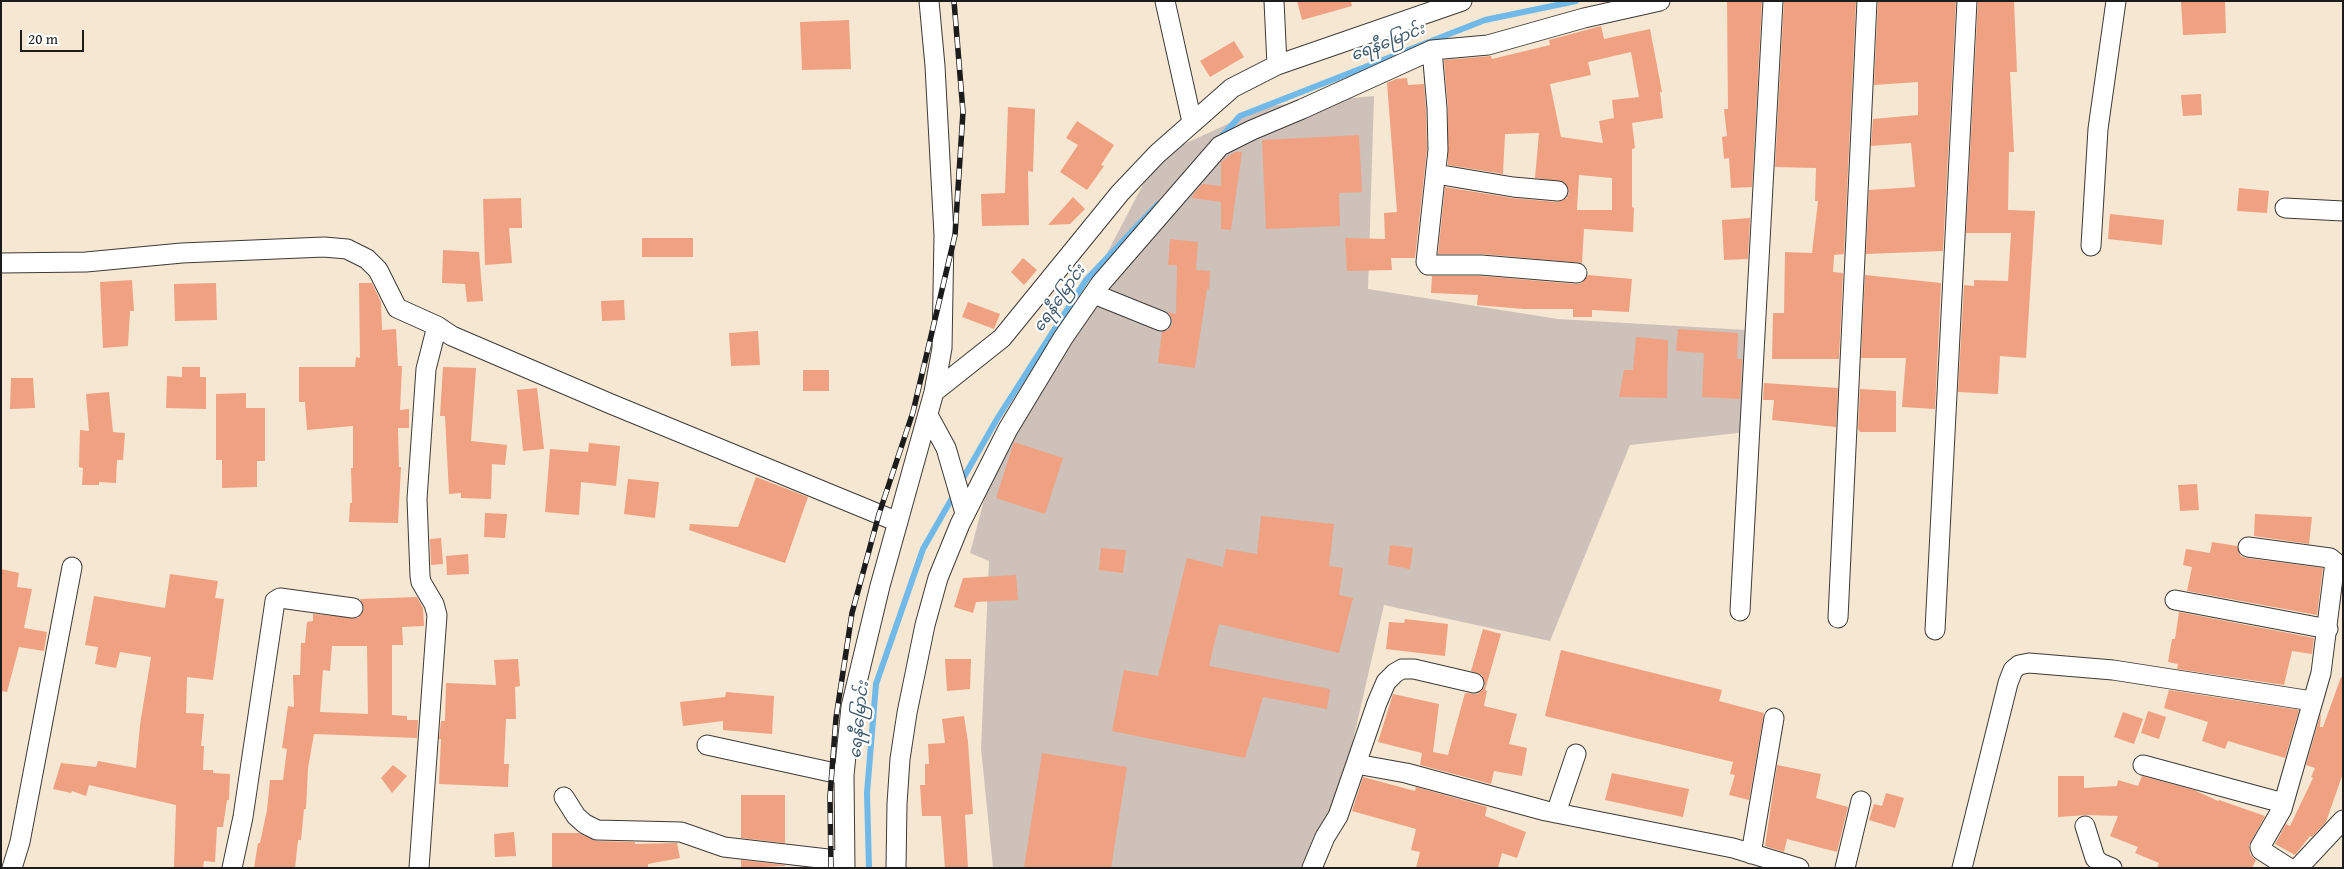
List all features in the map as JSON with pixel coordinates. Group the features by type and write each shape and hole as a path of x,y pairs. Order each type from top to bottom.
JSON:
{"street":[{"path":"564,798 576,816 585,824 597,830 681,832 724,848 845,864 844,776 851,707 880,586 930,418 942,348 944,235 935,66 929,1"},
{"path":"1166,1 1192,122"},
{"path":"1274,1 1277,65"},
{"path":"934,392 1002,338 1120,193 1157,154 1232,88 1277,65 1418,8 1462,1"},
{"path":"896,868 897,794 907,713 925,625 962,511 1028,392 1094,294 1220,146 1432,50 1488,45 1599,8 1660,1"},
{"path":"1740,610 1773,1"},
{"path":"1838,618 1867,1"},
{"path":"1935,630 1967,1"},
{"path":"2091,246 2098,129 2116,1"},
{"path":"1432,50 1438,123 1436,174 1426,259 1428,265 1481,265 1577,273"},
{"path":"1436,174 1513,187 1558,191"},
{"path":"2285,208 2343,211"},
{"path":"1,263 86,262 182,253 324,247 347,248 367,259 378,270 398,308 437,326 452,336 610,404 898,522"},
{"path":"1094,294 1161,321"},
{"path":"419,868 437,615 420,576 417,499 426,369 437,326"},
{"path":"930,418 946,448 962,511"},
{"path":"2248,547 2334,560 2335,576 2322,672 2283,802 2260,848 2289,868"},
{"path":"12,868 20,842 72,567"},
{"path":"232,868 244,808 274,601 280,598 354,608"},
{"path":"2175,600 2328,629"},
{"path":"1962,868 2008,683 2013,670 2019,665 2029,663 2113,670 2312,701"},
{"path":"1312,868 1325,837 1338,816 1386,682 1402,669 1414,669 1474,683"},
{"path":"1751,854 1774,718"},
{"path":"707,745 844,776"},
{"path":"1556,813 1576,754"},
{"path":"1356,764 1406,773 1556,813 1625,825 1751,854 1798,868"},
{"path":"2143,765 2283,802"},
{"path":"1845,868 1861,801"},
{"path":"2298,868 2343,820"},
{"path":"2085,826 2095,858 2112,868"}],"shaded area":[{"path":"1374,96 1368,289 1558,319 1746,330 1747,432 1630,445 1550,641 1384,605 1324,868 993,868 981,748 989,561 970,553 1005,421 1084,297 1158,156 1267,106"}],"building":[{"path":"1297,1 1351,1 1352,6 1302,20"},
{"path":"1727,1 1762,1 1752,187 1731,188 1729,158 1724,159 1722,137 1727,136 1724,109 1728,109"},
{"path":"1784,1 1856,1 1844,254 1834,255 1833,272 1843,273 1839,359 1772,359 1773,313 1784,313 1785,252 1812,253 1818,201 1815,201 1816,168 1775,167"},
{"path":"1878,1 1956,1 1943,251 1866,254 1869,190 1915,187 1911,143 1871,146 1873,119 1918,115 1918,82 1874,85"},
{"path":"1978,1 2014,1 2017,72 2010,72 2014,152 2009,152 2008,210 2035,211 2026,358 2000,356 1998,394 1958,392 1964,285 1974,286 1974,280 2008,281 2011,233 1966,233"},
{"path":"2181,1 2225,1 2226,33 2183,35"},
{"path":"849,20 851,69 802,70 800,22"},
{"path":"1601,26 1604,39 1650,29 1662,92 1660,92 1663,118 1632,123 1635,148 1632,149 1633,232 1584,229 1582,263 1482,254 1438,254 1445,187 1512,198 1557,202 1567,198 1569,192 1564,182 1535,178 1539,133 1505,134 1503,174 1448,165 1448,108 1444,60 1491,56 1492,59 1550,45 1549,40","holes":["1631,52 1639,97 1612,100 1614,118 1599,121 1603,143 1561,137 1550,84 1591,75 1588,62","1579,175 1612,178 1612,210 1577,210"]},
{"path":"1234,41 1244,57 1210,77 1200,61"},
{"path":"1407,78 1408,85 1424,84 1426,109 1427,150 1415,258 1391,258 1392,270 1347,271 1345,238 1385,239 1384,213 1397,212 1387,83 1396,79"},
{"path":"2201,94 2202,115 2183,116 2181,95"},
{"path":"1008,107 1035,109 1033,172 1028,171 1029,225 982,226 981,194 1005,193"},
{"path":"1077,121 1114,145 1101,165 1104,166 1087,190 1060,172 1078,145 1066,138"},
{"path":"1359,135 1362,192 1339,193 1340,226 1266,229 1262,140"},
{"path":"1234,152 1242,152 1231,230 1221,229 1221,202 1192,198 1202,184 1221,186 1221,162"},
{"path":"2239,188 2269,191 2267,213 2237,211"},
{"path":"1073,197 1085,209 1070,224 1048,225"},
{"path":"521,198 522,228 509,228 512,263 485,265 483,199"},
{"path":"2110,214 2164,220 2162,245 2108,239"},
{"path":"1750,218 1748,259 1724,260 1722,220"},
{"path":"642,238 693,238 693,257 642,257"},
{"path":"1170,239 1198,242 1196,270 1210,271 1209,289 1207,289 1195,368 1158,363 1162,332 1168,330 1172,325 1172,319 1168,312 1176,314 1177,265 1168,265"},
{"path":"443,250 479,252 483,301 467,302 465,284 442,283"},
{"path":"1023,258 1037,270 1024,285 1011,272"},
{"path":"1588,275 1632,279 1629,312 1592,310 1592,317 1573,317 1573,309 1524,309 1477,305 1478,295 1431,293 1432,276 1481,276 1576,284 1582,283"},
{"path":"1865,275 1941,283 1935,409 1902,407 1906,358 1861,358"},
{"path":"132,280 134,311 130,311 128,346 103,348 100,282"},
{"path":"216,283 217,320 175,321 174,284"},
{"path":"359,283 372,283 381,302 382,330 396,329 398,366 402,366 400,410 409,409 409,428 398,428 399,467 401,467 398,523 349,522 350,503 352,503 353,426 307,430 305,402 299,402 299,367 355,367 356,357 360,358"},
{"path":"624,300 625,320 602,321 601,301"},
{"path":"968,302 1000,314 994,329 962,317"},
{"path":"1678,329 1738,333 1737,359 1742,359 1740,399 1702,397 1704,353 1676,351"},
{"path":"758,331 760,365 731,366 729,333"},
{"path":"1636,337 1668,340 1667,398 1619,397 1624,370 1633,370"},
{"path":"182,367 200,367 200,377 206,377 206,409 166,408 167,376 182,377"},
{"path":"443,367 476,368 471,441 507,445 505,465 492,464 491,499 461,498 461,493 449,494 445,416 440,416"},
{"path":"803,370 829,370 829,391 803,391"},
{"path":"11,378 33,378 35,408 10,409"},
{"path":"1764,383 1838,388 1836,427 1772,420 1774,400 1763,400"},
{"path":"537,388 544,449 523,451 517,390"},
{"path":"1860,389 1896,391 1896,432 1860,432 1858,429"},
{"path":"109,392 113,432 125,433 123,460 117,460 116,483 99,482 99,485 82,485 83,468 79,467 80,430 89,431 86,394"},
{"path":"246,393 246,408 265,408 265,461 257,461 257,487 222,488 222,460 216,460 216,394"},
{"path":"1014,442 1063,458 1045,514 996,498"},
{"path":"589,443 620,446 616,486 581,482 579,515 545,512 550,449 588,452"},
{"path":"756,477 808,497 785,563 689,530 690,524 738,527"},
{"path":"628,479 659,482 655,518 624,514"},
{"path":"2197,484 2199,510 2180,511 2178,485"},
{"path":"485,513 507,514 505,538 484,537"},
{"path":"2255,514 2312,517 2309,544 2254,536"},
{"path":"1261,516 1334,524 1329,566 1343,568 1339,595 1353,598 1339,653 1219,624 1209,666 1330,689 1327,709 1263,697 1245,758 1112,731 1124,670 1158,676 1187,558 1223,567 1226,549 1257,554"},
{"path":"441,538 443,564 431,565 430,539"},
{"path":"2212,542 2237,546 2241,556 2246,558 2323,568 2317,615 2187,591 2192,567 2183,565 2186,549 2210,553"},
{"path":"1390,545 1413,548 1410,569 1388,565"},
{"path":"1101,548 1126,550 1123,573 1099,570"},
{"path":"468,554 469,574 447,575 446,556"},
{"path":"1,569 19,573 17,587 32,589 24,628 47,632 44,651 19,647 7,692 1,691"},
{"path":"170,574 218,581 215,598 224,599 213,680 187,677 186,713 204,714 201,746 204,746 203,770 213,770 213,773 230,774 229,800 227,800 223,827 217,827 215,862 204,861 203,868 174,868 176,805 89,785 86,796 72,791 71,793 53,789 61,763 96,767 98,761 136,768 140,725 151,657 120,652 116,668 95,664 98,647 85,645 94,596 165,608"},
{"path":"1016,575 1018,600 976,602 973,613 954,607 963,578"},
{"path":"417,597 423,608 424,626 402,627 403,645 392,645 392,715 407,716 407,720 418,720 417,738 314,734 308,768 306,809 304,809 301,840 298,840 295,868 254,868 258,843 260,843 267,810 270,780 283,780 287,749 282,748 288,706 294,707 293,675 300,675 301,643 305,643 307,622 313,621 313,614 358,618 364,609 360,599","holes":["332,646 367,646 368,714 320,712 323,670 330,671"]},
{"path":"2179,612 2314,638 2312,654 2292,651 2284,685 2177,669 2178,664 2168,662 2172,639 2175,639"},
{"path":"1405,619 1448,624 1445,656 1386,649 1389,622 1404,623"},
{"path":"1483,629 1501,634 1485,690 1487,691 1484,706 1517,714 1509,744 1527,748 1522,776 1494,771 1491,784 1420,765 1422,753 1378,742 1393,694 1439,704 1433,752 1448,755 1465,693 1478,694 1485,686 1482,675 1471,671"},
{"path":"1561,650 1722,690 1719,701 1764,713 1749,800 1729,795 1735,775 1730,774 1733,762 1545,716"},
{"path":"518,659 520,686 515,687 516,719 506,719 504,764 509,764 508,787 439,784 441,739 439,739 441,721 445,721 446,683 496,685 494,660"},
{"path":"945,659 971,659 970,689 947,691"},
{"path":"2341,677 2343,678 2343,773 2326,822 2312,837 2310,836 2295,855 2275,844 2286,824 2290,826 2313,778 2311,777 2315,768 2306,765 2321,713 2320,727 2323,727"},
{"path":"2169,690 2299,710 2285,758 2228,741 2225,749 2202,741 2208,722 2164,708"},
{"path":"726,692 774,696 772,734 723,730 723,721 683,726 680,702 725,697"},
{"path":"2148,711 2166,717 2159,739 2141,733"},
{"path":"2123,712 2143,719 2134,744 2114,737"},
{"path":"964,716 968,742 973,814 965,815 968,868 945,868 941,816 922,816 920,785 925,785 925,764 929,764 928,744 945,743 942,719"},
{"path":"1042,753 1127,767 1111,868 1024,868"},
{"path":"393,765 407,776 392,793 381,778"},
{"path":"1777,765 1821,774 1816,798 1848,807 1837,852 1787,839 1784,852 1765,846"},
{"path":"1612,773 1689,789 1683,817 1605,800"},
{"path":"2058,776 2084,776 2084,788 2117,786 2118,780 2138,786 2142,776 2194,790 2218,801 2265,816 2249,845 2250,854 2256,860 2252,868 2157,868 2159,863 2135,853 2138,847 2110,836 2118,816 2087,815 2058,817"},
{"path":"1363,777 1415,791 1416,787 1487,807 1485,816 1526,832 1517,858 1502,853 1498,868 1416,868 1420,852 1411,850 1416,829 1352,811"},
{"path":"1886,793 1904,798 1895,828 1869,820 1874,804 1882,806"},
{"path":"741,795 785,795 785,843 741,838"},
{"path":"514,832 516,856 495,857 494,834"},
{"path":"552,833 578,833 597,841 635,842 635,844 677,843 680,858 648,864 648,868 552,868"},
{"path":"741,860 785,865 785,866 741,868"}],"waterway":[{"name":"ရေနီမြောင်း","path":"1218,140 1240,116 1485,20 1576,1"},
{"name":"ရေနီမြောင်း","path":"961,482 997,419 1086,280 1158,204"},
{"name":"ရေနီမြောင်း","path":"869,868 867,793 876,684 923,549 955,493"}],"railway":[{"path":"831,868 830,796 836,718 852,613 879,514 913,412 955,235 963,112 954,1"}]}
